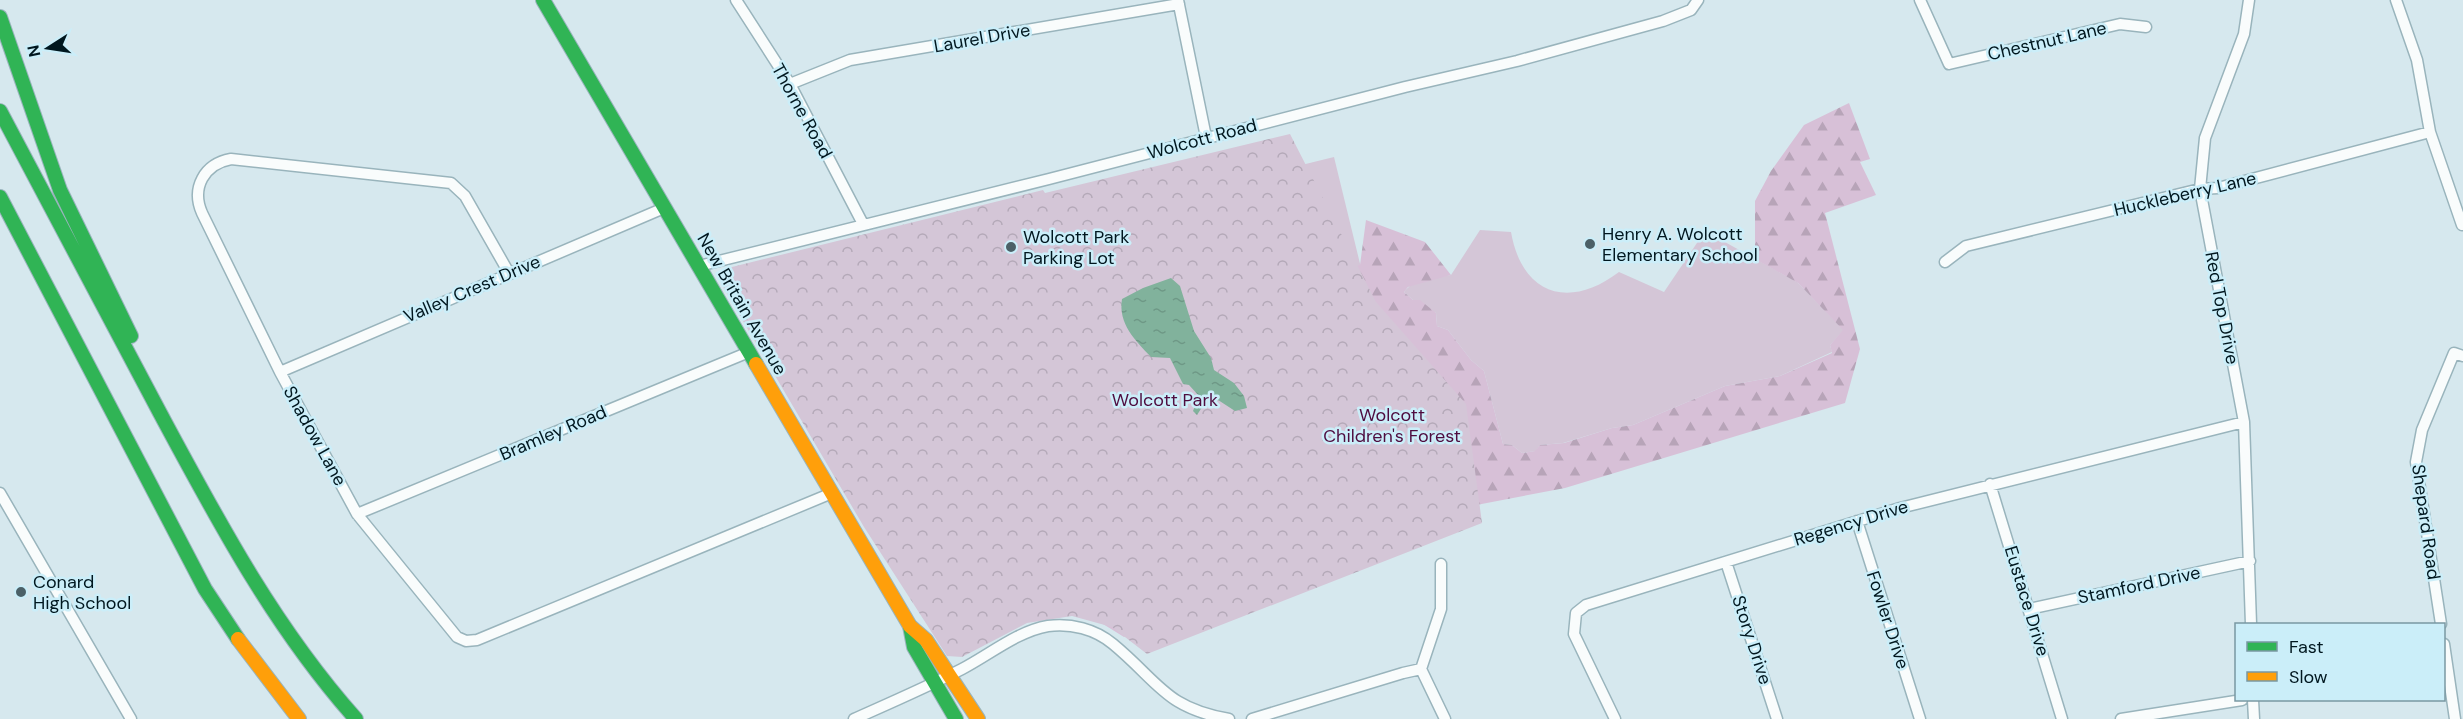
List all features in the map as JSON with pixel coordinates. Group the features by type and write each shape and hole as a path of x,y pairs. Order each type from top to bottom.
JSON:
{"main road":[{"name":"New Britain Avenue","path":"543,0 910,626 926,640 978,719"},
{"path":"0,17 60,190 142,357 170,433"},
{"path":"0,111 170,433 259,595 309,664 356,719"},
{"path":"0,198 206,589 247,653 299,719"},
{"path":"0,221 30,254"},
{"name":"New Britain Avenue","path":"910,626 914,647 956,719"}],"street":[{"name":"Thorne Road","path":"736,0 790,84 863,224"},
{"name":"Wolcott Road","path":"699,267 863,224 1049,180 1206,137 1517,61 1663,21 1691,10 1698,0"},
{"name":"Chestnut Lane","path":"1920,0 1948,64 2120,24 2146,27"},
{"name":"Red Top Drive","path":"2249,0 2244,33 2205,138 2200,189 2244,422 2251,623"},
{"path":"2396,0 2417,60 2430,132 2462,225"},
{"name":"Laurel Drive","path":"790,84 850,60 1178,2"},
{"path":"1178,2 1206,137"},
{"name":"Huckleberry Lane","path":"1945,262 1966,246 2200,189 2218,188 2430,132"},
{"name":"Shadow Lane","path":"509,273 465,196 451,183 242,159 218,162 206,172 198,185 199,205 280,372 357,514 448,627 462,640 472,642 832,493"},
{"name":"Valley Crest Drive","path":"280,372 664,208"},
{"name":"Bramley Road","path":"357,514 749,352"},
{"name":"Shepard Road","path":"2440,623 2416,462 2422,430 2459,355"},
{"name":"Regency Drive","path":"1615,719 1574,634 1576,614 1586,605 1857,521 1990,483 2244,422"},
{"name":"Eustace Drive","path":"1990,483 2062,719"},
{"path":"0,493 131,719"},
{"name":"Fowler Drive","path":"1857,521 1920,719"},
{"name":"Stamford Drive","path":"2029,609 2250,561"},
{"name":"Story Drive","path":"1726,562 1777,719"},
{"path":"1441,564 1441,609 1421,669 1445,719"},
{"path":"854,719 949,675 1038,629 1064,625 1099,634 1174,701 1197,712 1229,719"},
{"path":"2445,651 2455,719"},
{"path":"1252,719 1421,669"},
{"path":"2121,719 2235,700"},
{"path":"2253,701 2254,719"}],"green space":[{"name":"Wolcott Children's Forest","path":"1849,103 1870,159 1860,162 1876,195 1825,213 1860,349 1845,403 1565,488 1466,507 1124,637 1103,624 1045,194 1235,149 1336,271 1360,265 1366,220 1425,242 1451,275 1408,287 1404,292 1413,300 1420,300 1436,313 1437,326 1448,330 1471,360 1484,371 1503,444 1512,445 1522,453 1535,451 1540,445 1564,443 1612,428 1633,425 1725,386 1780,376 1832,353 1830,345 1843,330 1798,283 1755,259 1755,201 1771,171 1804,125"},
{"name":"Wolcott Park","path":"1290,134 1376,302 1466,404 1482,523 1147,654 1112,627 1072,616 1027,623 962,657 947,656 864,527 723,287 722,274 728,268 1043,190 1045,193"},
{"path":"1334,157 1363,276 1257,176"},
{"path":"1480,230 1511,232 1525,270 1537,282 1550,290 1566,293 1583,291 1619,272 1664,292 1705,231 1797,282 1844,330 1830,345 1832,352 1780,376 1725,386 1633,425 1612,428 1563,443 1540,445 1536,451 1522,453 1512,445 1503,444 1484,371 1471,360 1448,330 1437,326 1436,313 1404,292 1413,284 1451,275"}],"water":[{"path":"1171,278 1180,286 1194,331 1211,358 1214,370 1234,383 1244,396 1247,408 1235,411 1215,398 1206,401 1197,415 1193,411 1199,396 1189,385 1183,384 1170,358 1151,357 1129,331 1121,308 1122,299 1143,288"}],"traffic: fast":[{"path":"543,0 756,364"},
{"path":"0,17 60,190 131,336"},
{"path":"0,111 226,533 299,648 356,719"},
{"path":"0,197 205,589 238,639"},
{"path":"910,626 914,647 956,719"}],"traffic: slow":[{"path":"756,364 910,626 926,640 978,719"},
{"path":"238,639 299,719"}],"place":[{"name":"Henry A. Wolcott Elementary School","path":"1590,244"},
{"name":"Wolcott Park Parking Lot","path":"1011,247"},
{"name":"Conard High School","path":"21,592"}]}
